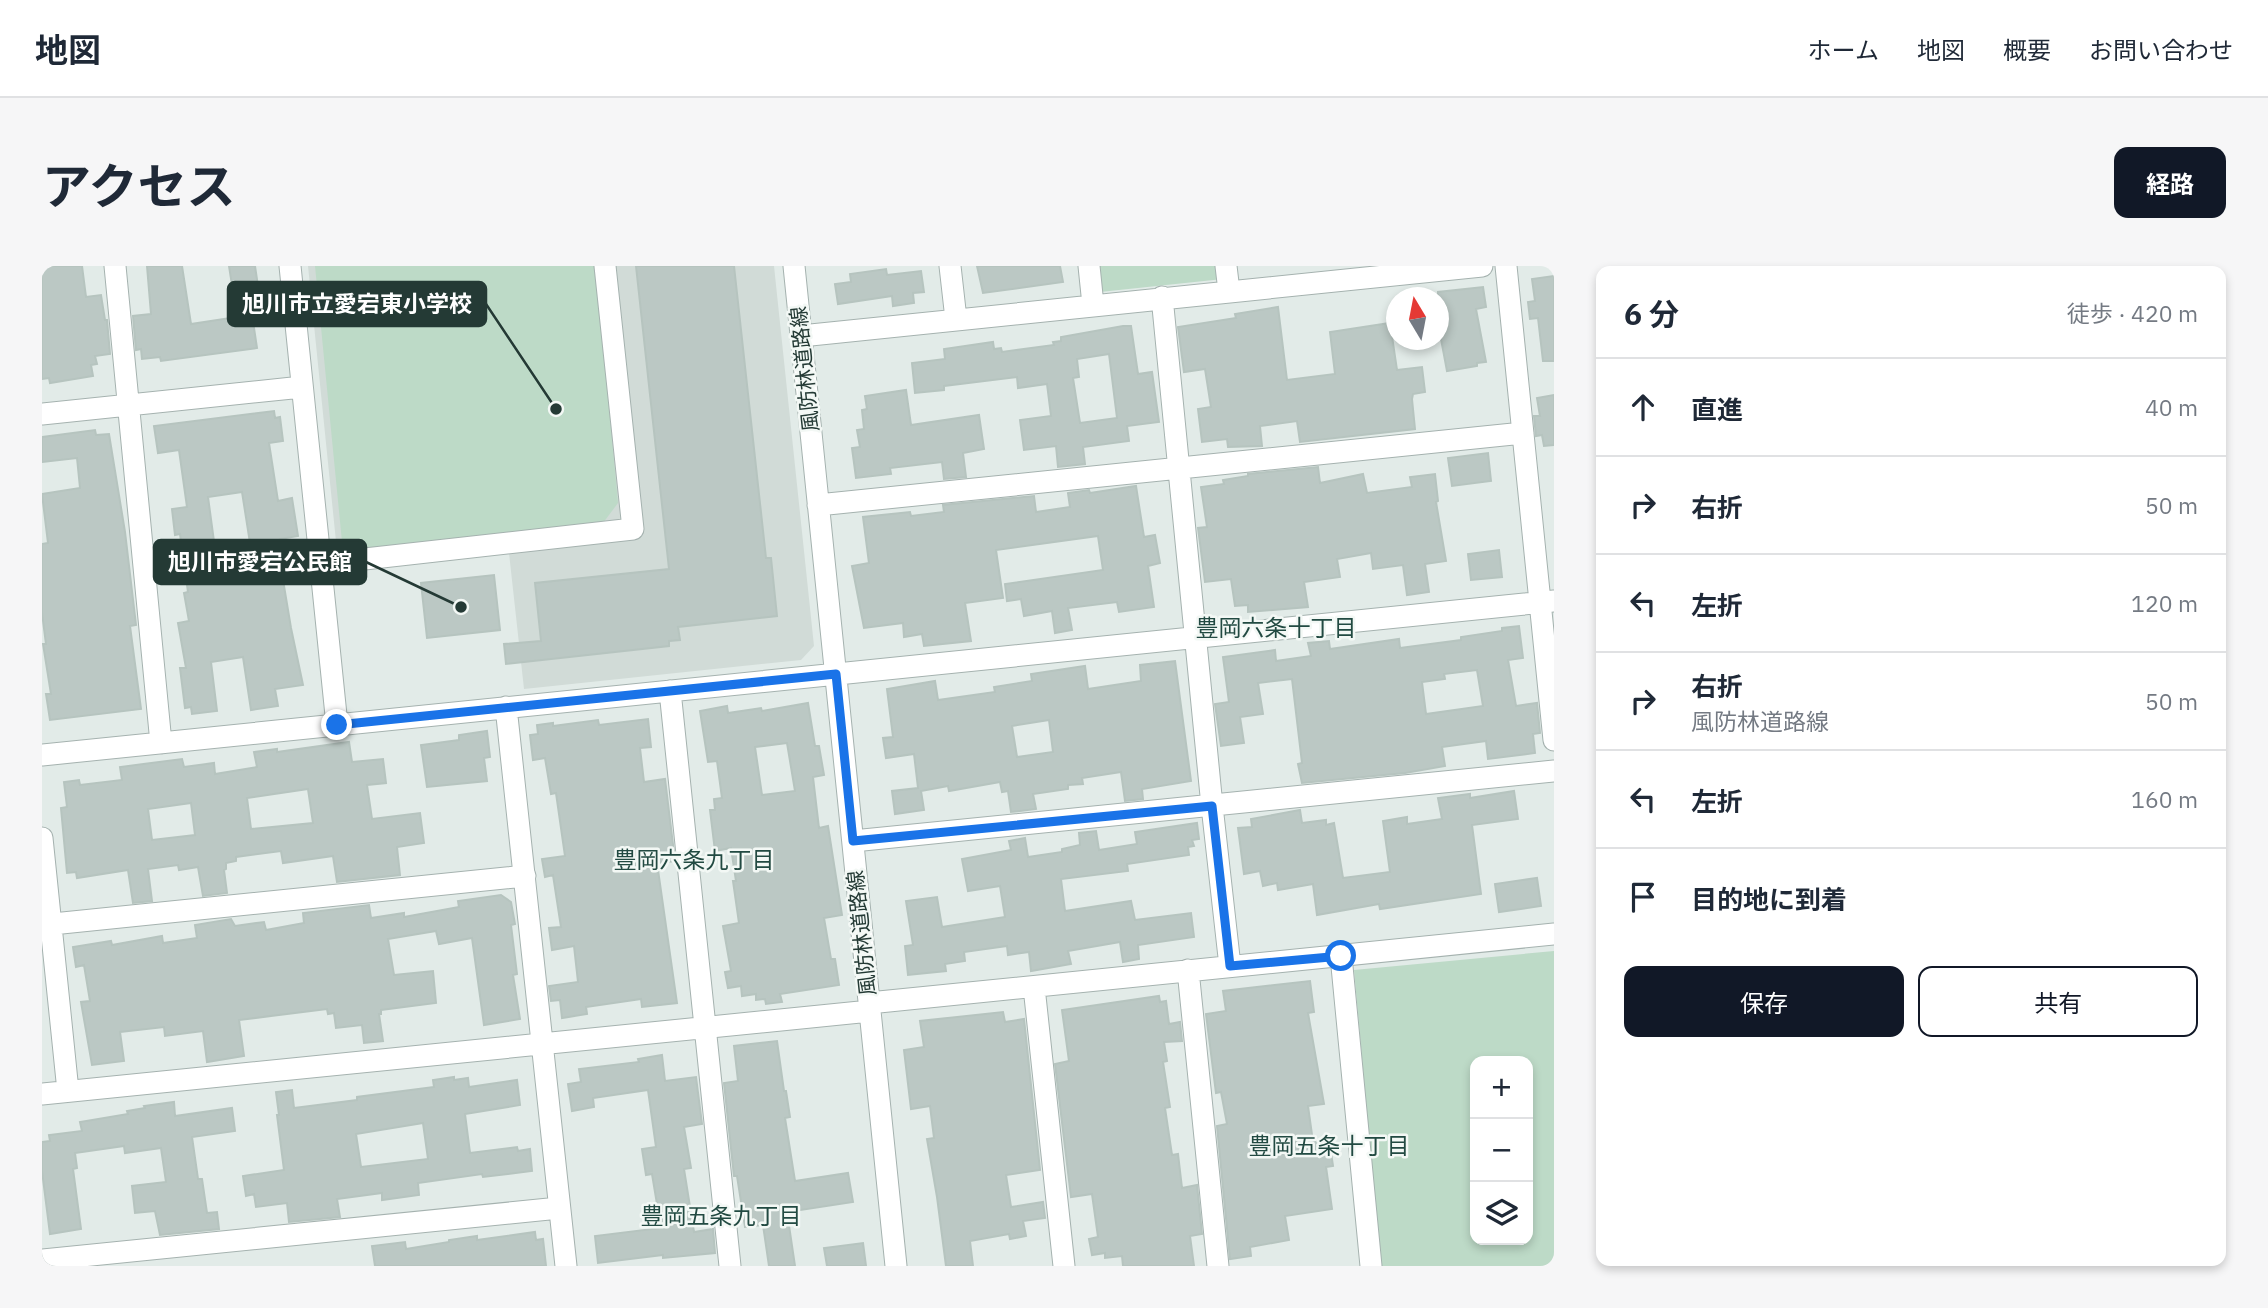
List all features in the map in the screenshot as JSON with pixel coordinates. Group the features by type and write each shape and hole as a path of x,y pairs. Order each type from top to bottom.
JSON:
{"street":[{"path":"115,266 161,743"},
{"path":"290,266 337,725"},
{"path":"320,564 633,529 605,266"},
{"name":"風防林道路線","path":"794,266 896,1266"},
{"path":"950,266 956,319"},
{"path":"1089,266 1093,305"},
{"path":"1227,266 1229,291"},
{"path":"801,336 1229,291 1367,272 1482,266"},
{"path":"1506,266 1523,433 1547,602 1554,740"},
{"path":"1162,297 1230,966"},
{"path":"42,414 302,387"},
{"path":"818,505 1523,433"},
{"path":"42,755 1547,602"},
{"path":"670,691 730,1266"},
{"path":"506,708 566,1266"},
{"path":"853,841 1554,771"},
{"path":"42,838 46,924 68,1091"},
{"path":"46,924 524,876"},
{"path":"42,1094 705,1027 1188,970 1554,934"},
{"path":"1341,956 1371,1266"},
{"path":"1188,970 1218,1266"},
{"path":"1034,987 1064,1266"},
{"path":"42,1260 559,1208"}],"shaded area":[{"path":"308,266 774,266 814,646 801,660 524,689 509,553 339,571"}],"green space":[{"path":"315,266 596,266 618,503 600,527 343,552"},
{"path":"1098,266 1221,266 1223,279 1100,292"},
{"path":"1554,951 1554,1266 1381,1266 1354,970"}],"building":[{"path":"42,266 82,266 86,297 101,295 107,320 110,354 95,356 97,364 91,365 93,376 50,383 49,378 42,379"},
{"path":"147,266 182,266 191,324 237,317 229,266 255,266 258,286 248,288 257,348 161,361 160,357 142,359 141,349 136,350 133,316 151,314"},
{"path":"636,266 734,266 766,558 771,558 777,616 678,627 680,640 669,641 669,646 506,664 504,644 541,641 535,583 669,569"},
{"path":"977,266 1060,266 1063,282 983,293"},
{"path":"886,269 887,275 921,271 924,292 913,293 914,303 893,306 892,296 838,304 835,284 851,282 850,274"},
{"path":"1554,276 1554,361 1543,361 1538,318 1530,319 1528,302 1535,301 1532,279"},
{"path":"1483,287 1486,307 1476,309 1486,362 1477,363 1477,366 1447,371 1443,350 1449,350 1449,291"},
{"path":"1278,307 1287,380 1335,374 1330,332 1386,324 1386,350 1394,350 1397,370 1422,367 1425,392 1413,394 1412,399 1415,429 1300,442 1297,421 1260,426 1262,446 1228,447 1227,439 1202,442 1198,409 1211,407 1205,369 1184,372 1178,327 1236,318 1235,314"},
{"path":"1131,326 1138,374 1152,372 1159,422 1127,426 1129,441 1083,447 1085,464 1058,467 1056,446 1024,450 1020,420 1051,416 1047,384 1018,388 1017,377 944,386 944,390 915,393 912,363 945,359 944,349 993,342 994,349 1001,348 1002,352 1054,345 1053,342 1061,341 1061,337","holes":["1109,354 1117,418 1080,423 1073,378 1079,377 1077,359"]},
{"path":"906,390 911,425 979,415 984,449 963,453 966,477 944,479 942,462 890,468 891,474 856,478 852,448 860,447 857,430 864,429 862,410 867,409 865,396"},
{"path":"1554,395 1554,445 1544,446 1542,435 1536,436 1534,416 1540,416 1537,398"},
{"path":"274,411 275,418 280,417 283,441 269,443 278,501 292,498 298,536 280,539 284,567 281,568 303,685 275,689 278,706 251,710 243,657 211,662 217,711 192,714 191,707 185,708 180,668 186,668 178,623 189,621 184,593 188,592 180,534 175,535 172,509 187,507 179,450 158,453 154,426","holes":["242,492 250,543 215,549 208,497"]},
{"path":"95,430 96,435 109,434 125,532 136,625 130,626 141,709 50,720 46,694 51,694 43,644 46,644 42,613 42,544 48,543 42,494 80,488 77,458 42,462 42,437"},
{"path":"1488,453 1491,481 1452,486 1448,458"},
{"path":"1318,467 1320,483 1363,474 1367,493 1412,487 1410,477 1435,474 1436,502 1446,561 1425,564 1429,592 1407,595 1403,565 1373,569 1371,553 1337,559 1340,577 1304,582 1308,607 1248,612 1248,605 1235,606 1231,579 1205,582 1198,528 1207,527 1201,487 1224,484 1223,480 1248,474"},
{"path":"1136,486 1144,537 1155,535 1160,563 1148,566 1154,607 1119,612 1117,602 1068,608 1072,630 1055,633 1052,611 1024,616 1021,599 1007,601 1005,584 1103,570 1098,536 996,550 1003,598 965,603 971,641 924,646 922,634 904,637 903,623 864,628 852,566 869,563 863,517 944,512 943,505 1034,496 1036,512 1070,507 1068,493 1089,490 1090,493"},
{"path":"1499,550 1502,577 1471,580 1468,554"},
{"path":"494,575 500,630 427,638 421,583"},
{"path":"1519,626 1523,658 1508,660 1516,706 1537,703 1540,733 1533,734 1535,753 1488,759 1486,741 1442,747 1445,766 1405,773 1302,783 1298,764 1302,763 1292,679 1258,683 1263,714 1240,717 1244,743 1221,746 1215,704 1229,702 1223,657 1275,650 1276,661 1311,656 1308,643 1329,641 1330,649 1399,639 1400,648 1461,640 1461,637 1502,631 1502,628","holes":["1477,670 1483,706 1426,714 1422,682 1445,679 1444,674"]},
{"path":"1175,661 1191,781 1142,789 1143,799 1125,801 1121,772 1082,778 1083,784 1068,785 1068,789 1033,794 1036,809 1011,812 1008,791 1002,792 1000,782 949,791 948,786 921,791 924,810 895,814 892,791 918,788 914,754 886,758 883,738 893,737 887,689 935,681 938,700 995,692 994,687 1032,681 1031,674 1085,666 1088,689 1141,681 1140,665","holes":["1049,720 1053,752 1017,757 1012,726"]},
{"path":"808,703 815,746 819,746 824,775 813,777 819,828 828,826 842,915 824,918 831,959 835,959 839,985 780,994 782,1002 766,1004 765,999 756,1000 756,994 742,996 741,986 728,988 725,972 731,971 723,926 739,923 733,881 736,881 731,848 715,851 710,810 715,810 714,799 722,798 717,761 708,762 700,711 727,706 728,713 761,708 762,711","holes":["787,743 795,791 762,795 755,747"]},
{"path":"648,719 651,747 640,748 644,782 665,779 675,861 657,863 677,1003 642,1007 641,999 586,1007 587,1014 562,1018 560,1000 551,1001 549,986 578,982 574,946 552,950 549,928 561,927 553,875 545,877 542,859 565,856 556,793 551,794 545,758 533,760 530,735 538,734 537,725 553,723 553,726 598,720 599,725"},
{"path":"487,731 490,757 484,758 487,781 427,787 421,745 459,740 459,735"},
{"path":"349,742 352,762 383,759 386,783 367,785 372,819 420,813 424,843 397,847 400,875 337,882 333,856 283,863 281,851 236,857 236,861 226,863 224,870 227,893 203,896 198,867 179,870 178,865 148,869 152,901 133,903 128,870 77,878 76,872 67,873 61,808 67,807 64,782 79,780 80,785 122,780 120,767 182,759 184,767 214,763 215,774 257,767 254,752 277,749 277,752","holes":["308,789 313,823 251,829 247,798","191,803 195,835 152,840 148,809"]},
{"path":"1514,791 1518,819 1472,825 1481,894 1380,909 1379,904 1317,915 1313,884 1278,890 1277,883 1263,886 1260,871 1244,874 1238,828 1252,827 1251,819 1300,810 1302,823 1326,820 1326,825 1334,823 1343,878 1390,872 1383,821 1407,817 1407,824 1442,819 1438,798 1470,794 1470,798"},
{"path":"1197,823 1199,839 1192,840 1194,846 1188,847 1189,855 1127,864 1128,871 1061,879 1065,911 1131,901 1135,920 1191,913 1194,937 1138,945 1139,959 1123,962 1120,942 1068,951 1071,964 1031,971 1029,952 1008,955 1007,946 964,952 965,961 945,964 946,971 908,975 905,946 913,945 906,901 937,897 942,927 1005,917 1000,886 968,891 962,859 1011,850 1009,841 1025,838 1028,857 1062,852 1062,849 1080,845 1079,833 1096,831 1099,850 1137,844 1135,832"},
{"path":"1537,878 1541,906 1499,912 1495,884"},
{"path":"501,895 511,902 515,924 511,925 517,974 513,975 520,1019 484,1025 472,938 439,944 436,931 388,939 394,975 433,971 436,1003 381,1010 379,1014 383,1041 364,1043 362,1025 336,1028 334,1013 328,1014 327,1009 239,1020 244,1056 207,1062 203,1031 165,1036 164,1027 120,1032 124,1061 92,1065 81,1002 90,1001 84,965 76,967 73,947 111,941 112,945 162,936 163,943 197,938 195,925 231,919 235,926 264,922 266,930 304,923 303,913 369,905 371,918 404,913 404,917 459,907 458,901"},
{"path":"1310,981 1314,1012 1308,1013 1324,1104 1308,1106 1313,1142 1329,1139 1333,1166 1326,1167 1332,1209 1285,1216 1289,1240 1250,1247 1251,1256 1230,1259 1217,1126 1227,1124 1221,1092 1216,1093 1206,1014 1226,1011 1223,991"},
{"path":"1159,996 1160,1002 1166,1001 1169,1024 1180,1022 1182,1041 1164,1042 1167,1061 1163,1062 1170,1107 1165,1108 1172,1155 1178,1154 1182,1188 1197,1185 1202,1234 1190,1236 1194,1266 1123,1266 1122,1256 1105,1258 1105,1253 1092,1255 1089,1239 1098,1237 1092,1194 1071,1197 1055,1064 1069,1061 1062,1010"},
{"path":"1003,1012 1005,1022 1024,1019 1040,1170 1006,1175 1011,1207 1043,1202 1045,1218 1023,1221 1026,1236 1010,1239 1009,1234 970,1241 973,1266 946,1266 927,1139 934,1138 930,1106 911,1109 904,1050 924,1047 920,1021"},
{"path":"777,1041 790,1117 785,1118 795,1181 848,1173 853,1202 787,1212 795,1266 769,1266 763,1225 745,1227 737,1176 734,1176 724,1083 738,1081 734,1046"},
{"path":"662,1055 665,1081 696,1077 702,1124 684,1127 691,1168 684,1169 694,1232 713,1229 715,1253 663,1258 663,1255 598,1263 595,1236 661,1228 652,1174 646,1175 642,1149 656,1147 648,1090 593,1098 594,1107 572,1111 568,1084 581,1082 579,1069 639,1062 638,1059"},
{"path":"468,1078 469,1087 517,1080 520,1105 465,1114 470,1153 517,1147 518,1151 530,1149 532,1171 483,1177 482,1174 418,1183 419,1195 382,1200 382,1193 337,1199 340,1217 289,1222 287,1203 256,1207 254,1194 246,1196 243,1176 284,1170 276,1092 292,1090 294,1108 434,1087 433,1080","holes":["423,1123 428,1159 361,1167 356,1134"]},
{"path":"174,1102 175,1116 232,1108 235,1131 192,1137 198,1179 202,1179 207,1213 217,1212 219,1229 160,1235 155,1211 135,1213 132,1186 166,1182 161,1148 125,1153 124,1146 75,1153 77,1168 73,1169 81,1229 50,1234 42,1171 42,1142 50,1141 49,1135 82,1131 80,1122 128,1114 127,1111 145,1108 144,1106"},
{"path":"535,1232 536,1240 543,1239 546,1266 375,1266 372,1246 405,1242 406,1249 477,1236 477,1240"},
{"path":"863,1243 866,1266 827,1266 824,1248"}],"place":[{"name":"旭川市立愛宕東小学校","path":"556,409"},
{"name":"旭川市愛宕公民館","path":"461,607"}],"district":[{"name":"豊岡六条十丁目","path":"1276,628"},
{"name":"豊岡六条九丁目","path":"694,860"},
{"name":"豊岡五条十丁目","path":"1329,1146"},
{"name":"豊岡五条九丁目","path":"721,1216"}],"route":[{"path":"337,725 836,674 853,841 1212,806 1230,966 1341,956"}]}
